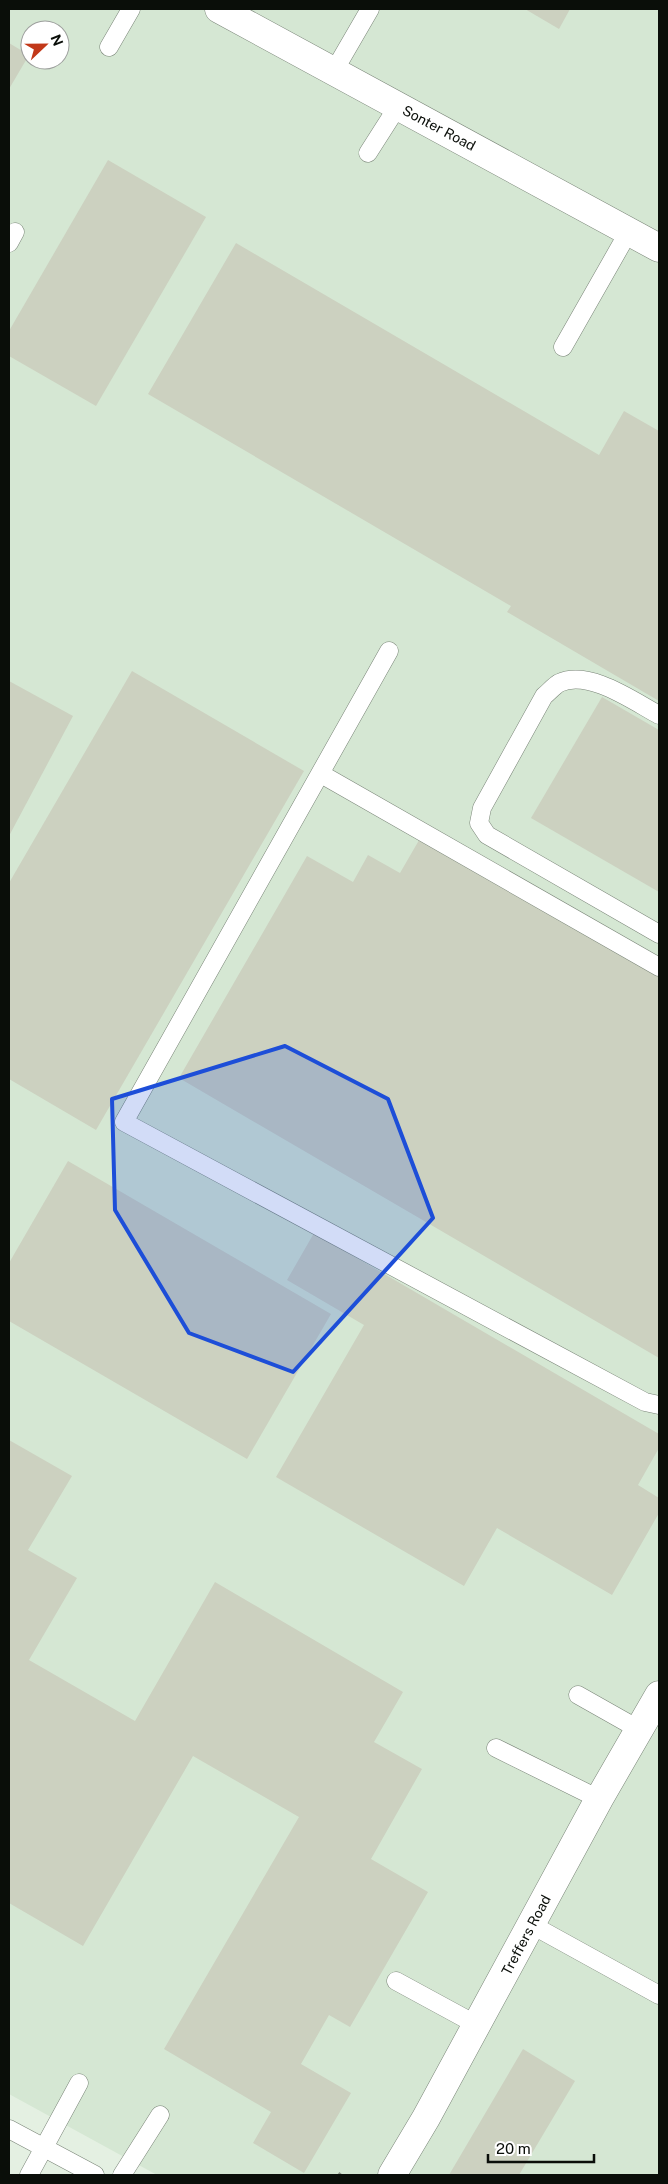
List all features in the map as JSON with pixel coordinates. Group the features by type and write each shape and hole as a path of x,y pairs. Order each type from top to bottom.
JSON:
{"street":[{"name":"Sonter Road","path":"219,9 659,248"},
{"name":"Treffers Road","path":"392,2175 426,2118 599,1799 659,1695"}],"lane":[{"path":"109,48 132,9"},
{"path":"334,71 370,9"},
{"path":"368,153 398,106"},
{"path":"563,347 629,231"},
{"path":"389,651 124,1122 645,1402 659,1405"},
{"path":"659,715 595,681 577,679 559,683 544,696 482,808 479,824 487,835 659,934"},
{"path":"321,774 659,967"},
{"path":"578,1695 640,1730"},
{"path":"496,1748 599,1799"},
{"path":"532,1924 659,1995"},
{"path":"396,1981 477,2025"},
{"path":"29,2175 80,2083"},
{"path":"122,2175 160,2114"},
{"path":"9,2128 95,2175"}],"path":[{"path":"339,2175 343,2170"}],"highlighted area":[{"path":"285,1046 388,1099 433,1218 293,1372 189,1333 115,1210 112,1099"}],"shaded area":[{"path":"9,9 659,9 659,2175 157,2175 9,2094"}],"building":[{"path":"525,9 570,9 559,29"},
{"path":"9,43 20,50 20,70 9,89"},
{"path":"108,160 206,217 96,406 9,356 9,331"},
{"path":"236,243 599,455 624,411 659,431 659,701 507,612 511,606 148,394"},
{"path":"132,671 304,771 96,1130 9,1079 9,883"},
{"path":"9,681 73,716 9,836"},
{"path":"602,697 659,730 659,892 531,818"},
{"path":"422,835 659,974 659,1358 179,1078 307,856 353,882 368,855 400,873"},
{"path":"68,1161 331,1314 247,1459 9,1321 9,1263"},
{"path":"314,1233 659,1434 659,1448 638,1485 659,1498 659,1513 612,1595 497,1528 464,1586 276,1477 364,1325 287,1280"},
{"path":"9,1440 72,1476 28,1550 77,1578 29,1660 135,1721 215,1582 403,1692 374,1742 422,1769 371,1859 428,1892 350,2027 329,2015 301,2064 351,2093 304,2173 253,2143 271,2112 164,2049 299,1817 193,1756 83,1946 9,1903"},
{"path":"523,2049 575,2081 519,2175 449,2175"}]}
